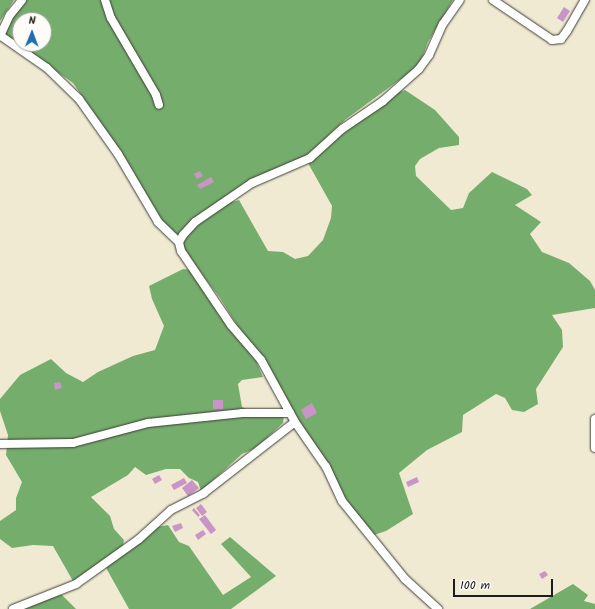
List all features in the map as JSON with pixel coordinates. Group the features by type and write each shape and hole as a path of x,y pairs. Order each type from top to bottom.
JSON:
{"street":[{"path":"22,0 10,15 0,36 47,68 79,99 118,154 158,222 179,242 181,251 231,325 261,360 290,413 326,467 342,501 375,545 405,579 438,609"},
{"path":"105,0 111,18 156,95 159,105"},
{"path":"179,242 183,235 195,222 252,183 310,158 342,129 383,100 419,69 429,56 443,24 460,0"},
{"path":"493,0 552,40 561,39 568,31 585,0"},
{"path":"0,444 73,443 148,423 242,413 290,413"},
{"path":"595,419 595,448"},
{"path":"13,609 76,584 139,539 171,510 204,493 296,422"}],"green space":[{"path":"0,0 14,0 0,21"},
{"path":"24,0 453,0 428,42 421,61 413,70 346,119 308,155 243,184 226,198 204,211 179,234 172,233 164,224 124,156 73,83 29,52 52,52 52,12 15,12"},
{"path":"12,19 12,40 5,35"},
{"path":"405,90 435,110 459,137 459,145 439,148 420,159 415,166 416,176 451,210 463,208 469,193 492,172 527,189 532,195 515,205 541,222 530,234 542,252 569,263 590,281 595,290 595,308 552,315 562,330 563,347 536,389 538,404 524,412 512,410 505,398 496,394 463,415 462,432 427,450 399,473 413,514 386,531 371,536 352,509 220,298 186,253 182,243 186,235 199,222 226,204 239,200 268,251 283,252 295,259 308,256 323,240 331,218 332,206 308,163 344,130 394,94"},
{"path":"183,269 192,270 256,361 263,377 242,380 238,384 242,407 258,415 284,415 283,423 256,448 242,454 201,491 198,482 189,478 180,469 166,469 146,475 135,467 128,475 91,497 110,516 114,529 124,540 123,546 73,581 53,546 33,545 12,548 0,539 0,521 16,510 16,498 22,482 6,455 8,435 0,411 0,399 20,375 51,359 66,373 83,382 98,372 133,356 155,350 164,326 152,299 149,286"},
{"path":"168,525 179,542 189,546 223,595 251,577 221,544 230,537 276,576 231,609 129,609 105,566 157,527"},
{"path":"573,584 588,595 584,601 595,604 595,609 530,609"},
{"path":"60,593 76,609 21,609"}],"building":[{"path":"564,7 570,11 563,22 557,18"},
{"path":"200,171 203,176 197,179 194,174"},
{"path":"211,177 214,182 200,189 197,185"},
{"path":"60,382 62,388 55,390 54,383"},
{"path":"213,400 223,400 223,409 213,409"},
{"path":"312,403 317,413 306,419 301,410"},
{"path":"159,475 162,480 155,484 152,479"},
{"path":"417,477 419,482 408,487 406,482"},
{"path":"184,478 187,483 174,490 171,485"},
{"path":"192,480 199,488 188,496 182,488"},
{"path":"201,504 207,512 202,516 196,508"},
{"path":"194,508 200,515 198,517 192,510"},
{"path":"205,515 216,530 211,534 199,519"},
{"path":"181,523 183,528 175,532 172,526"},
{"path":"203,530 206,534 198,540 195,535"},
{"path":"545,571 548,575 542,579 539,574"}]}
